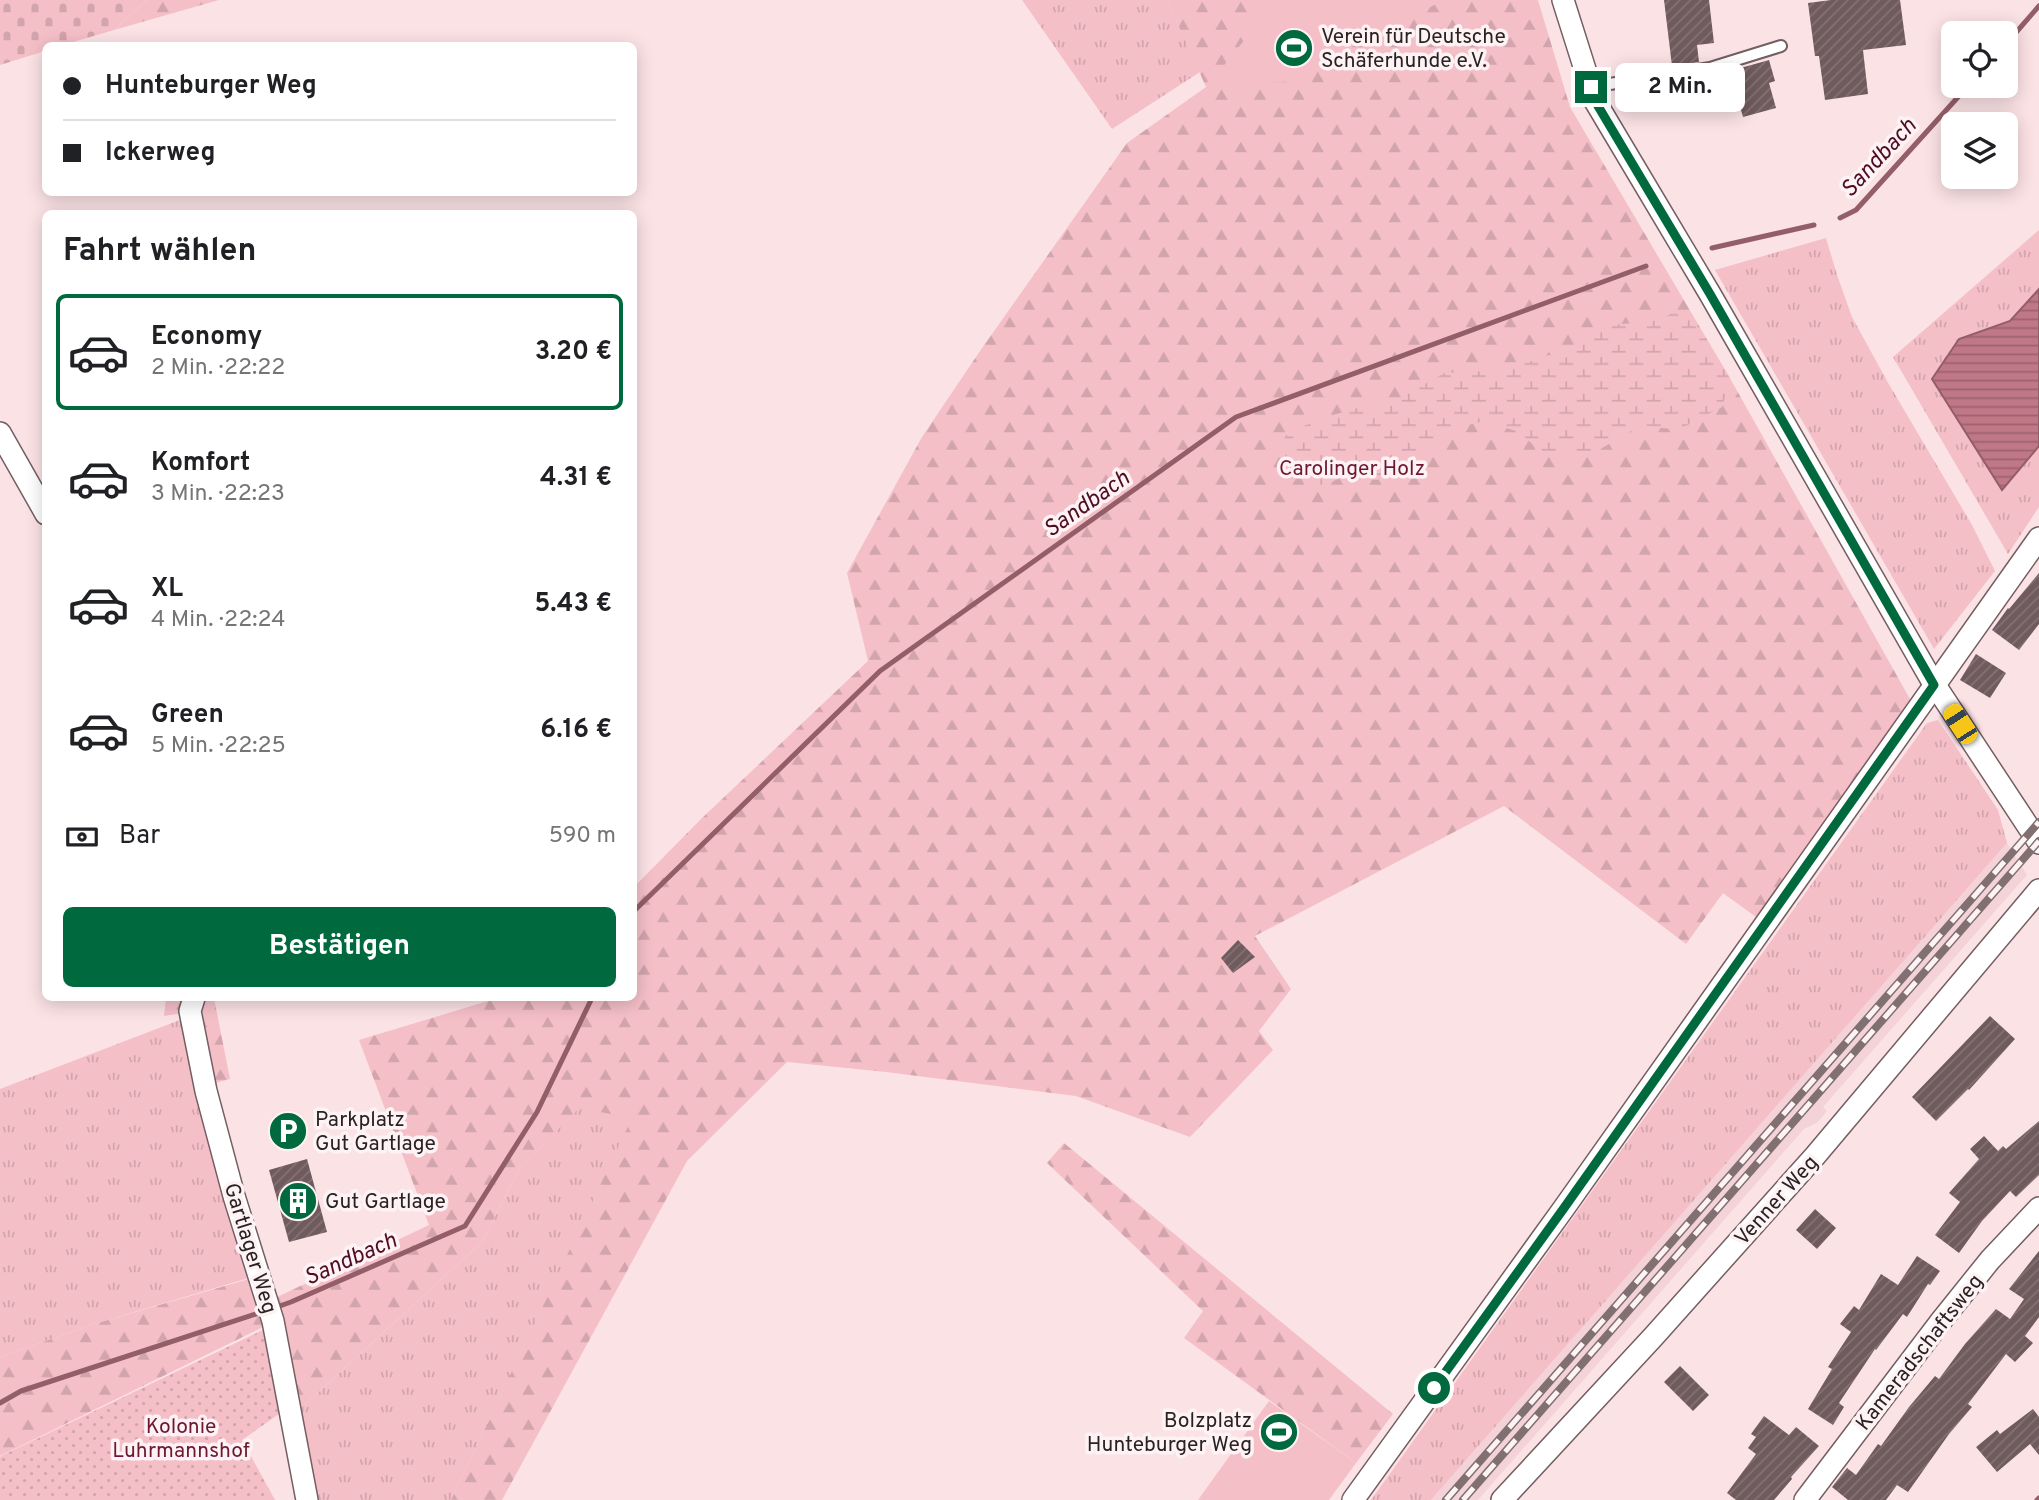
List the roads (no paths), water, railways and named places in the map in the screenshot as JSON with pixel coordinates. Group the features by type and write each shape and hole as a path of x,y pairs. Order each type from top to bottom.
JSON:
{"street":[{"path":"1563,0 1595,101 1717,306 1934,685 2039,843"},
{"path":"0,433 42,507"},
{"path":"1353,1500 1564,1208 2039,538"},
{"name":"Venner Weg","path":"1502,1500 1815,1156 2039,890"},
{"name":"Gartlager Weg","path":"193,1001 190,1011 205,1091 234,1196 268,1299 307,1500"},
{"name":"Kameradschaftsweg","path":"1805,1500 1941,1321 1990,1261 2039,1209"}],"lane":[{"path":"1591,87 1710,68 1781,46"}],"waterway":[{"name":"Sandbach","path":"2018,30 2039,6"},
{"name":"Sandbach","path":"1840,218 1856,210 1957,98"},
{"name":"Sandbach","path":"1712,248 1814,225"},
{"name":"Sandbach","path":"637,908 880,671 1236,417 1646,266"},
{"name":"Sandbach","path":"274,1308 465,1226 537,1112 591,1001"},
{"name":"Sandbach","path":"0,1403 21,1391 265,1311"}],"railway":[{"path":"1446,1500 2039,822"},
{"path":"1463,1500 2039,841"}],"place":[{"name":"Verein für Deutsche Schäferhunde e.V.","path":"1294,48"},
{"name":"Parkplatz Gut Gartlage","path":"288,1131"},
{"name":"Gut Gartlage","path":"298,1201"},
{"name":"Bolzplatz Hunteburger Weg","path":"1279,1432"}],"park label":[{"name":"Carolinger Holz","path":"1352,468"},
{"name":"Kolonie Luhrmannshof","path":"181,1438"}]}
